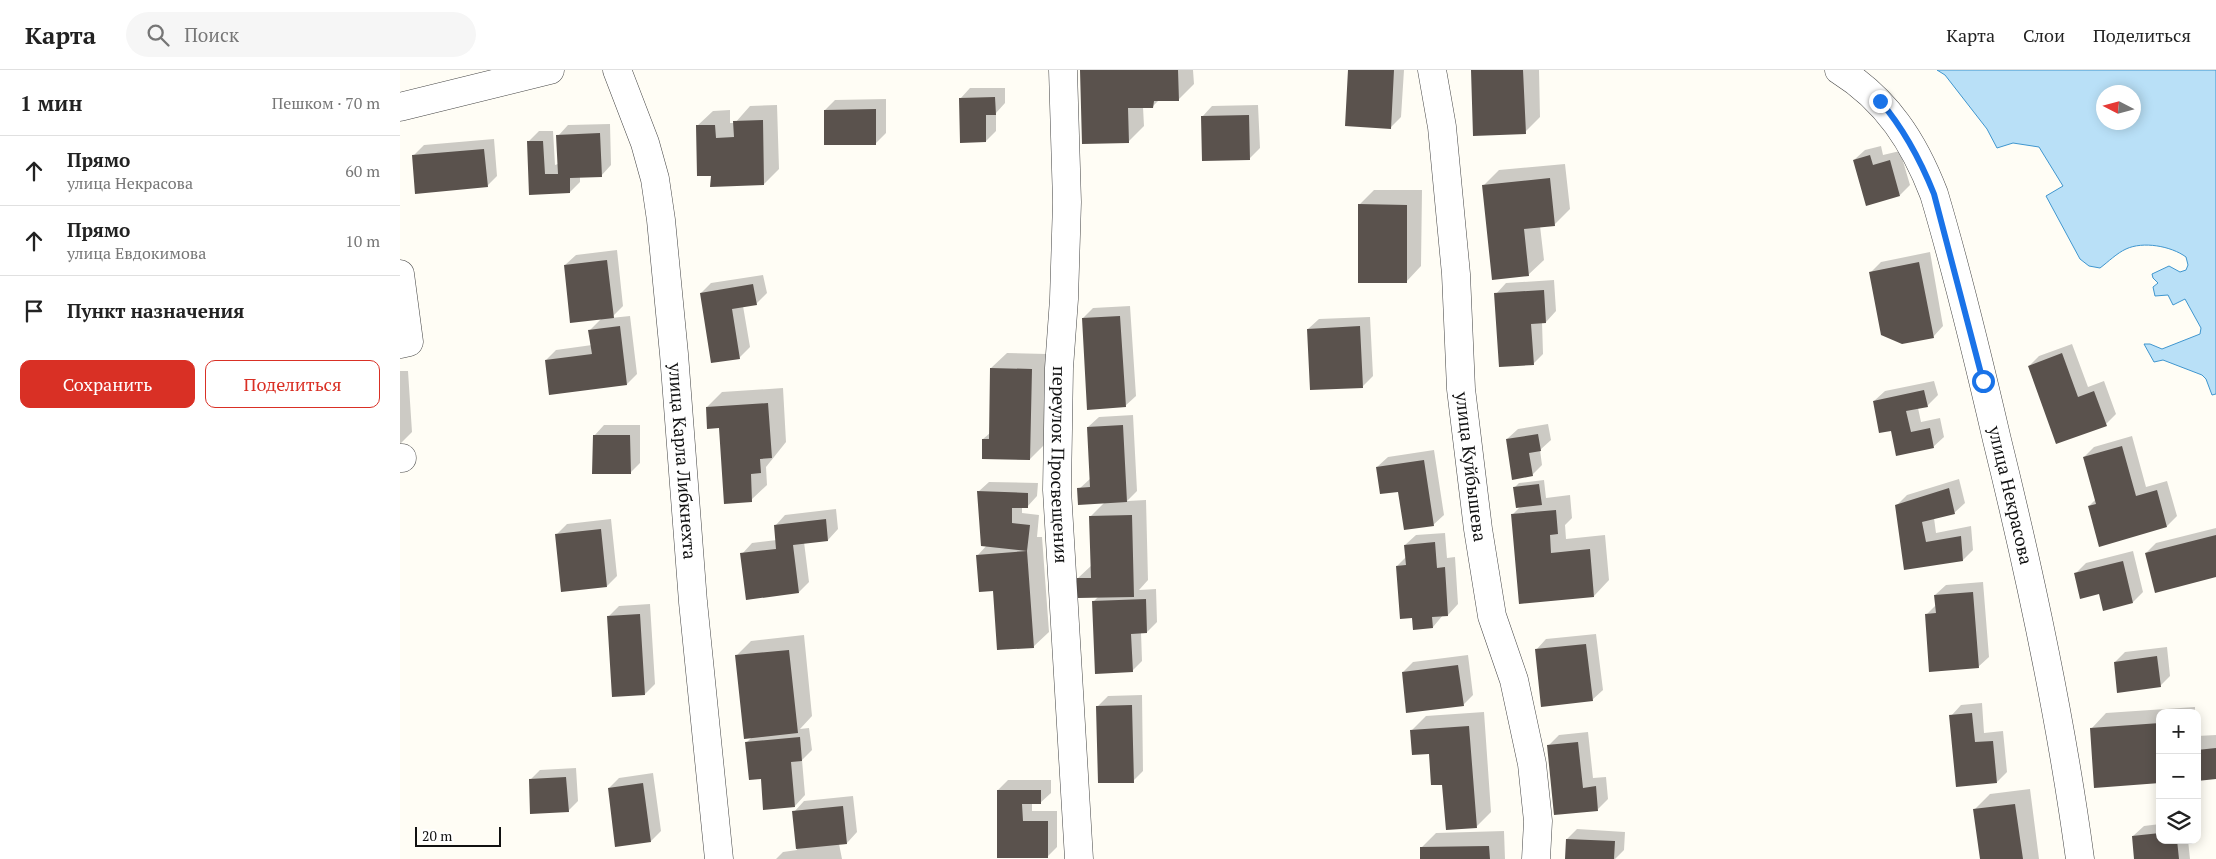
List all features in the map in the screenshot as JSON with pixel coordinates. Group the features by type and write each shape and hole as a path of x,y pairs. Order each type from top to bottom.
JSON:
{"street":[{"path":"400,107 550,70"},
{"name":"улица Карла Либкнехта","path":"617,70 645,143 655,179 660,212 674,354 693,602 719,859"},
{"name":"переулок Просвещения","path":"1063,70 1067,202 1064,299 1059,368 1057,490 1080,859"},
{"name":"улица Куйбышева","path":"1432,70 1442,128 1456,274 1461,389 1478,529 1492,616 1514,680 1532,764 1538,821 1536,859"},
{"name":"улица Некрасова","path":"1839,70 1858,82 1880,101 1909,139 1923,166 1946,233 2034,599 2071,791 2080,859"},
{"path":"400,274 409,342 400,344"}],"water":[{"path":"1937,70 2216,70 2216,394 2212,395 2206,379 2202,375 2163,360 2154,362 2144,344 2150,344 2162,349 2200,334 2201,328 2185,299 2173,305 2168,295 2155,296 2153,287 2158,283 2152,274 2169,266 2180,272 2186,270 2188,265 2186,257 2173,250 2157,246 2140,245 2116,255 2100,268 2089,266 2080,259 2046,196 2063,186 2039,147 2013,143 1997,148 1987,129 1945,75"}],"building":[{"path":"1080,70 1178,70 1179,101 1154,101 1153,108 1128,108 1129,143 1082,144"},
{"path":"1348,70 1394,70 1391,129 1345,126"},
{"path":"1471,70 1523,70 1526,134 1473,136"},
{"path":"995,97 996,115 986,115 986,142 960,143 959,98"},
{"path":"876,109 876,145 824,145 824,110"},
{"path":"1249,115 1250,160 1202,161 1201,116"},
{"path":"763,120 764,185 710,187 711,176 697,176 696,125 715,125 716,138 734,137 733,121"},
{"path":"600,133 602,177 570,178 570,193 529,195 527,141 543,141 545,174 558,174 556,135"},
{"path":"484,149 488,187 415,194 412,155"},
{"path":"1870,155 1873,165 1890,160 1900,196 1866,206 1853,160"},
{"path":"1550,178 1555,226 1524,229 1529,276 1492,280 1482,185"},
{"path":"1358,204 1407,205 1407,283 1358,283"},
{"path":"607,260 614,318 570,323 564,265"},
{"path":"1919,262 1934,338 1902,344 1881,335 1869,272"},
{"path":"753,284 757,305 732,309 740,359 711,363 700,293"},
{"path":"1544,290 1546,323 1531,324 1534,365 1499,367 1494,293"},
{"path":"1120,316 1126,407 1087,410 1082,318"},
{"path":"620,326 627,385 549,395 545,360 592,354 588,330"},
{"path":"1360,326 1363,388 1310,390 1307,329"},
{"path":"2062,353 2078,397 2094,391 2107,426 2056,444 2028,366"},
{"path":"990,368 1032,369 1030,460 982,459 982,439 989,439"},
{"path":"1924,390 1928,407 1906,411 1911,432 1930,428 1934,448 1896,456 1891,431 1879,433 1873,401"},
{"path":"768,403 772,458 760,459 761,473 751,474 752,502 724,504 719,428 707,429 706,407"},
{"path":"1123,425 1127,502 1078,505 1077,488 1090,487 1087,427"},
{"path":"1538,434 1541,451 1529,453 1533,476 1512,480 1506,439"},
{"path":"593,435 630,435 631,474 592,474"},
{"path":"2122,446 2136,496 2157,490 2167,527 2099,547 2088,506 2096,504 2083,457"},
{"path":"1424,460 1434,526 1404,530 1398,492 1380,494 1376,467"},
{"path":"1539,484 1542,505 1516,508 1513,487"},
{"path":"1949,488 1955,514 1922,522 1926,542 1961,536 1963,561 1904,570 1895,505"},
{"path":"977,491 1028,493 1028,508 1012,508 1012,523 1030,525 1027,551 981,546"},
{"path":"1556,510 1558,534 1550,535 1551,553 1590,549 1594,597 1519,604 1511,514"},
{"path":"1132,515 1134,597 1077,598 1077,578 1091,578 1089,516"},
{"path":"826,519 828,541 793,545 799,593 746,600 740,553 776,549 774,525"},
{"path":"601,529 607,587 561,592 555,534"},
{"path":"2216,535 2216,577 2155,593 2145,553"},
{"path":"1435,542 1437,568 1445,567 1448,616 1432,617 1433,628 1413,630 1412,618 1400,619 1396,566 1406,565 1404,545"},
{"path":"1027,551 1034,648 997,650 993,591 979,592 976,555"},
{"path":"2123,561 2133,603 2103,611 2099,594 2080,599 2074,573"},
{"path":"1973,592 1979,668 1929,672 1925,614 1936,613 1934,595"},
{"path":"1146,599 1147,633 1131,634 1133,672 1095,674 1092,601"},
{"path":"640,614 645,695 612,697 607,616"},
{"path":"1586,644 1593,701 1541,707 1535,649"},
{"path":"789,650 798,733 744,739 735,655"},
{"path":"2157,656 2161,687 2117,693 2114,662"},
{"path":"1458,665 1464,706 1406,713 1402,672"},
{"path":"1132,705 1134,783 1098,783 1096,706"},
{"path":"1972,713 1975,742 1993,741 1997,783 1956,787 1949,715"},
{"path":"2156,723 2156,783 2094,788 2090,728"},
{"path":"1469,726 1477,828 1446,830 1442,785 1431,785 1429,754 1412,755 1410,730"},
{"path":"800,737 802,761 791,762 795,807 763,810 761,779 749,780 745,742"},
{"path":"1578,742 1583,788 1596,786 1598,811 1554,815 1547,745"},
{"path":"2216,748 2216,779 2201,781 2201,750"},
{"path":"566,777 569,812 530,814 529,779"},
{"path":"643,783 651,842 615,847 608,788"},
{"path":"997,790 1041,790 1041,804 1022,804 1023,821 1048,821 1048,858 997,858"},
{"path":"2015,804 2023,859 1980,859 1973,809"},
{"path":"843,806 847,844 796,849 792,811"},
{"path":"2156,833 2156,844 2177,844 2179,859 2134,859 2132,836"},
{"path":"1566,839 1615,841 1614,859 1565,859"},
{"path":"1489,846 1490,859 1420,859 1420,847"}],"route":[{"path":"1880,101 1909,139 1923,166 1934,194 1946,233 1983,381"}]}
